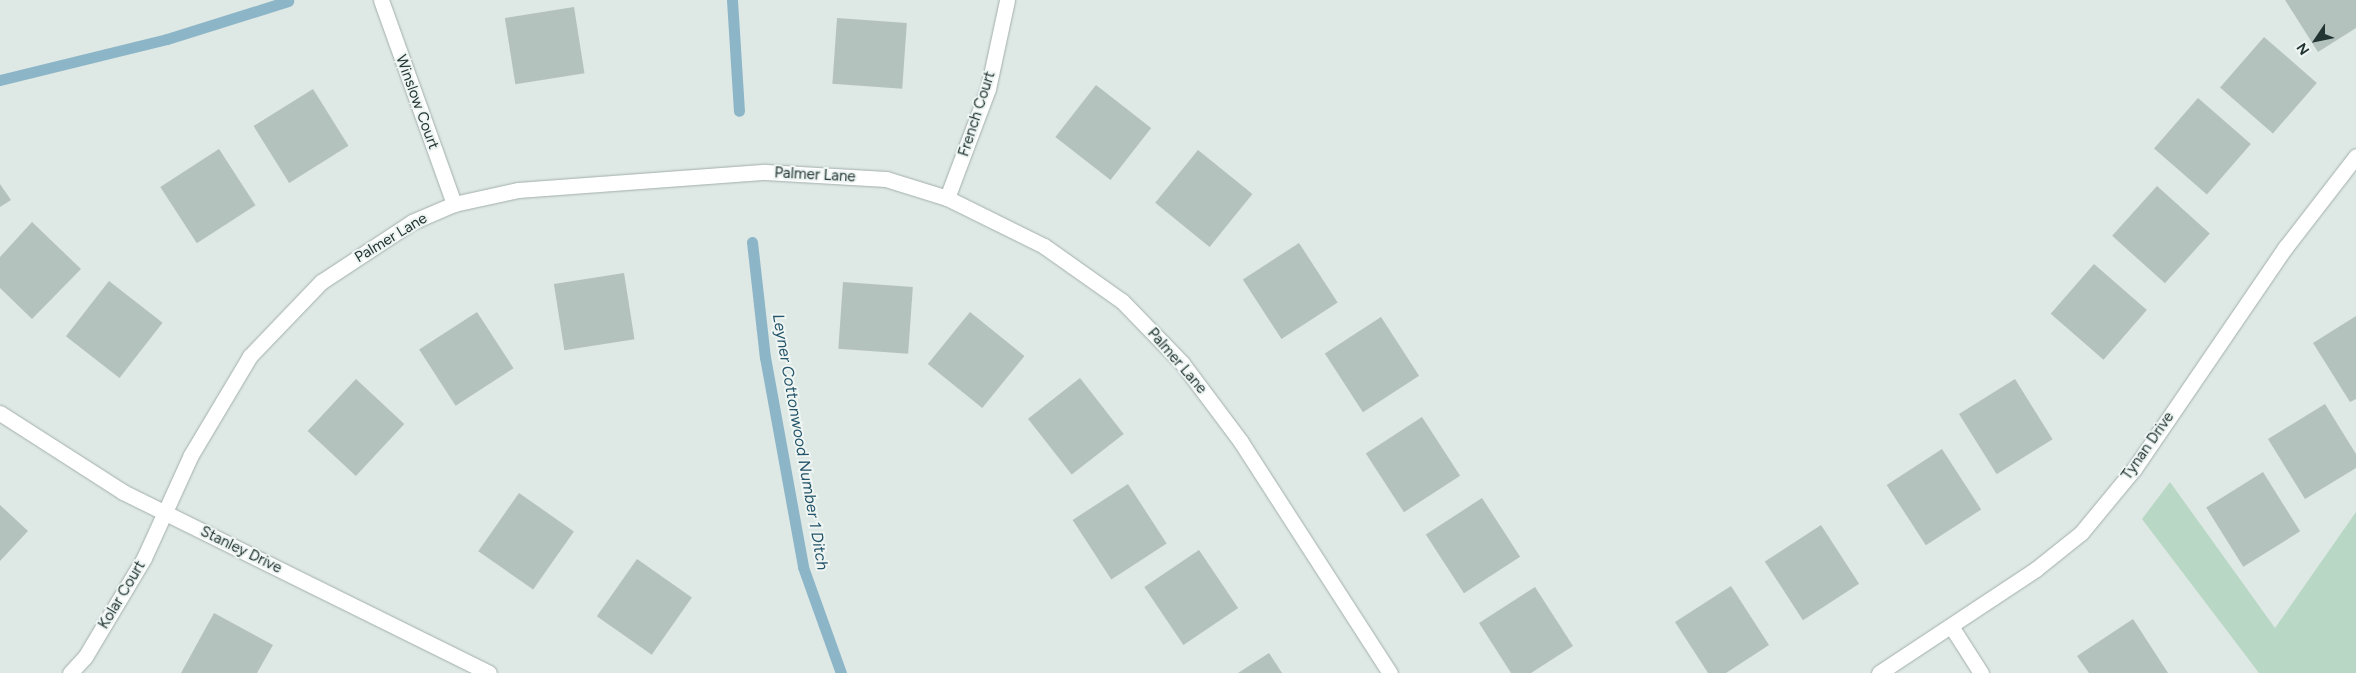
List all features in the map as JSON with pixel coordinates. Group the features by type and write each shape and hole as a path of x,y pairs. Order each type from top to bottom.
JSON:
{"street":[{"name":"Winslow Court","path":"381,0 454,204"},
{"name":"French Court","path":"947,198 988,89 1007,0"},
{"name":"Tynan Drive","path":"1879,673 2036,568 2080,533 2134,469 2285,248 2356,156"},
{"name":"Palmer Lane","path":"164,511 191,455 250,356 320,282 412,222 454,204 518,190 765,172 886,179 947,198 1044,246 1115,295 1175,356 1241,442 1390,673"},
{"name":"Stanley Drive","path":"0,413 123,492 489,673"},
{"name":"Kolar Court","path":"70,673 85,656 144,558 164,511"},
{"path":"1951,626 1981,673"}],"green space":[{"path":"2170,482 2275,628 2356,512 2356,673 2259,673 2142,519"}],"building":[{"path":"2285,0 2356,0 2356,28 2318,52"},
{"path":"574,7 584,73 515,84 505,18"},
{"path":"837,18 907,23 902,89 832,84"},
{"path":"2264,37 2317,83 2273,133 2220,88"},
{"path":"1096,85 1151,128 1111,180 1055,137"},
{"path":"313,89 349,146 289,183 254,126"},
{"path":"2198,98 2251,144 2207,194 2154,149"},
{"path":"219,149 255,205 197,243 160,187"},
{"path":"1198,150 1252,194 1210,247 1155,203"},
{"path":"0,184 11,200 0,207"},
{"path":"2157,186 2210,234 2165,283 2112,236"},
{"path":"32,222 81,269 32,319 0,288 0,257"},
{"path":"1299,243 1338,303 1281,339 1243,279"},
{"path":"2094,264 2147,310 2104,360 2051,314"},
{"path":"624,273 634,339 564,350 554,284"},
{"path":"109,281 163,323 119,378 66,336"},
{"path":"843,282 913,287 908,354 838,349"},
{"path":"477,312 513,368 456,406 419,350"},
{"path":"970,312 1024,356 982,408 928,364"},
{"path":"2356,316 2356,399 2350,402 2313,343"},
{"path":"1381,317 1419,376 1363,412 1325,353"},
{"path":"1080,378 1124,434 1072,475 1028,419"},
{"path":"356,379 404,424 356,476 308,431"},
{"path":"2015,379 2053,439 1997,474 1959,414"},
{"path":"2325,404 2356,454 2356,468 2305,499 2268,439"},
{"path":"1422,417 1460,476 1404,512 1366,453"},
{"path":"1942,449 1981,509 1926,545 1887,485"},
{"path":"2263,472 2300,531 2243,567 2206,508"},
{"path":"1128,484 1167,544 1111,579 1073,520"},
{"path":"519,493 574,531 533,590 478,551"},
{"path":"1482,498 1520,557 1464,593 1426,534"},
{"path":"0,505 28,531 0,561"},
{"path":"1821,525 1859,584 1803,620 1765,561"},
{"path":"1199,550 1238,608 1183,645 1144,587"},
{"path":"637,559 692,597 652,655 597,616"},
{"path":"1731,586 1769,645 1726,673 1708,673 1675,622"},
{"path":"1535,587 1573,646 1531,673 1511,673 1479,623"},
{"path":"214,613 273,645 257,673 181,673"},
{"path":"2133,619 2168,673 2089,673 2077,656"},
{"path":"1269,653 1282,673 1238,673"}],"waterway":[{"name":"Leyner Cottonwood Number 1 Ditch","path":"732,0 739,111"},
{"path":"0,80 167,39 288,1"},
{"name":"Leyner Cottonwood Number 1 Ditch","path":"752,242 765,357 803,567 841,673"}]}
